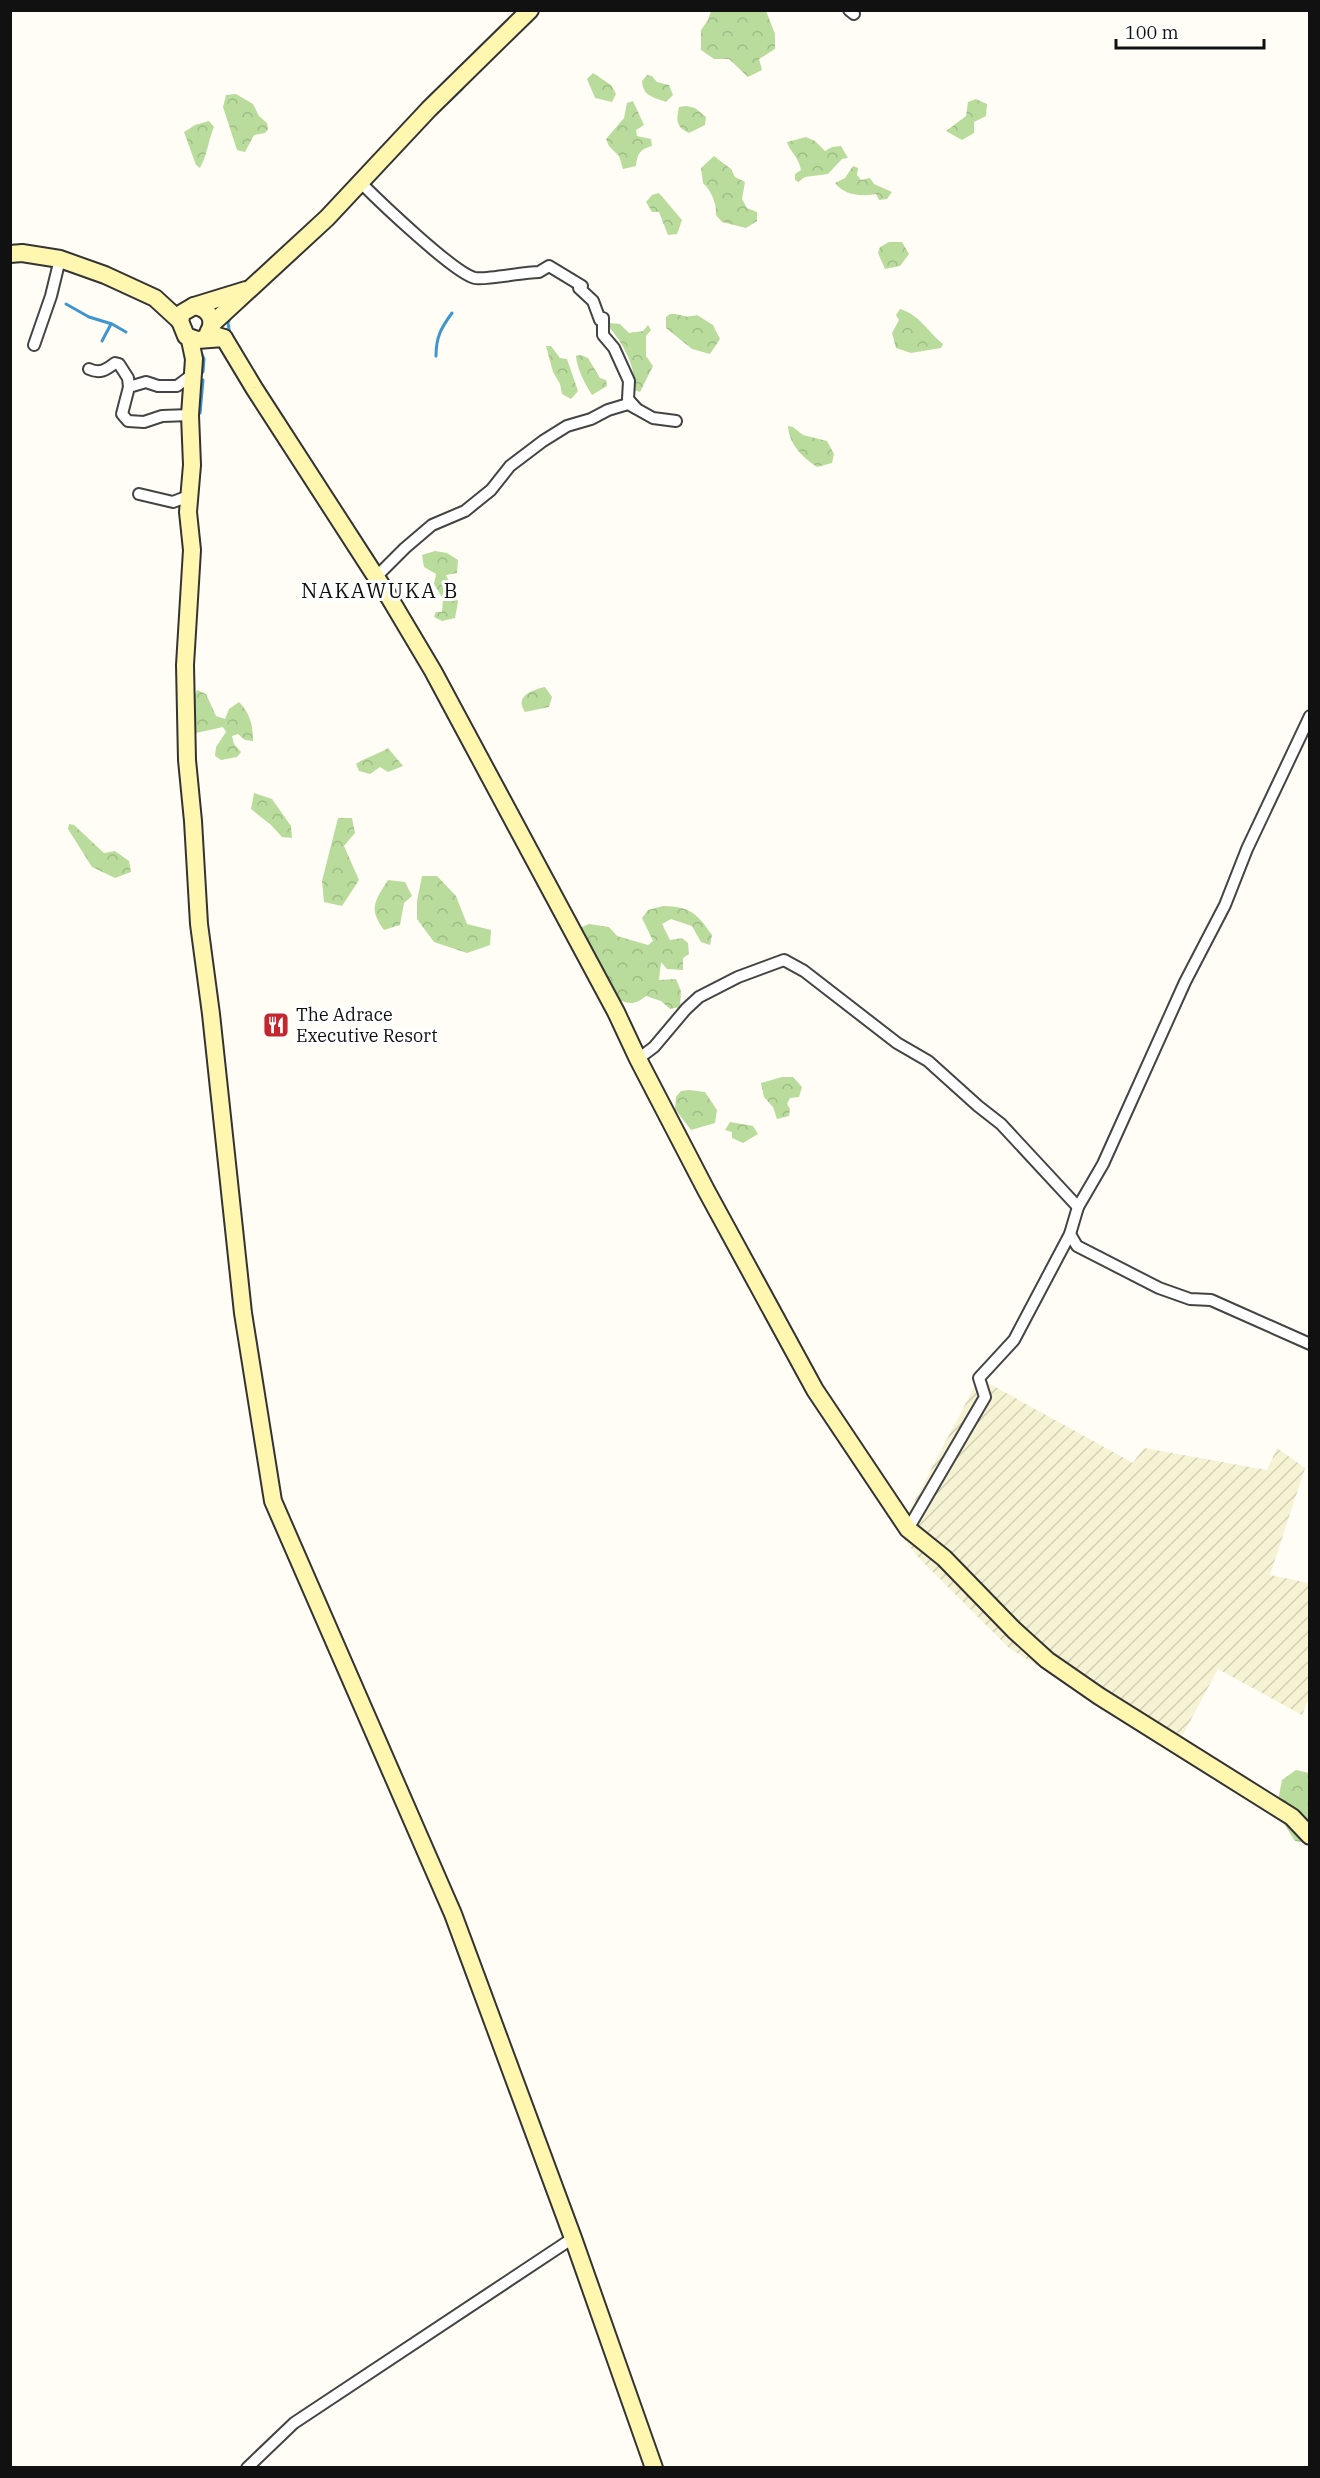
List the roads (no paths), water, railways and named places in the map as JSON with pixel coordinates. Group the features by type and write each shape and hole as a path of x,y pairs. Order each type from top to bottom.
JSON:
{"main road":[{"path":"530,10 429,109 327,218 212,324 208,333 224,338 376,577 459,719 611,1001 638,1059 768,1307 815,1390 908,1529 944,1558 1014,1630 1047,1660 1166,1739 1292,1817 1310,1836"},
{"path":"10,254 22,253 60,259 105,275 188,312 207,311 212,324"},
{"path":"188,312 250,289"},
{"path":"188,312 184,334 190,339 194,359 190,415 191,495 188,512 192,550 185,665 186,736 199,924 211,1014 243,1313 273,1501 453,1914 573,2238 654,2468"},
{"path":"190,339 224,338"}],"street":[{"path":"361,183 424,241 465,273 475,278 539,272 549,266 582,286 579,288 593,301 600,320 603,318 603,335 614,348 625,371 629,381 628,399 636,408"},
{"path":"33,345 51,296 60,259"},
{"path":"89,369 96,372 104,371 115,363 119,364 128,378 129,387 122,414 128,421 144,422 162,416 190,415"},
{"path":"129,387 146,382 158,386 177,386 193,374"},
{"path":"376,577 432,525 463,512 491,490 510,466 567,426 628,404 653,418 676,421"},
{"path":"139,494 173,502 191,495"},
{"path":"908,1529 985,1397 979,1378 1014,1340 1070,1234 1078,1207 1103,1164 1185,982 1225,905 1247,849 1310,716"},
{"path":"638,1059 654,1047 699,997 738,977 784,960 804,970 897,1043 928,1061 970,1100 1001,1124 1078,1207"},
{"path":"1070,1234 1077,1246 1159,1288 1190,1299 1211,1300 1310,1344"},
{"path":"247,2468 294,2423 573,2238"}],"waterway":[{"path":"447,103 462,89"},
{"path":"66,304 89,317 112,324 126,332"},
{"path":"436,356 440,333 452,313"},
{"path":"230,335 228,323 231,316"},
{"path":"102,341 111,324"},
{"path":"199,347 204,359 203,372"},
{"path":"200,413 203,380"}],"place":[{"name":"The Adrace Executive Resort","path":"276,1025"}],"district":[{"name":"NAKAWUKA B","path":"380,591"}]}
